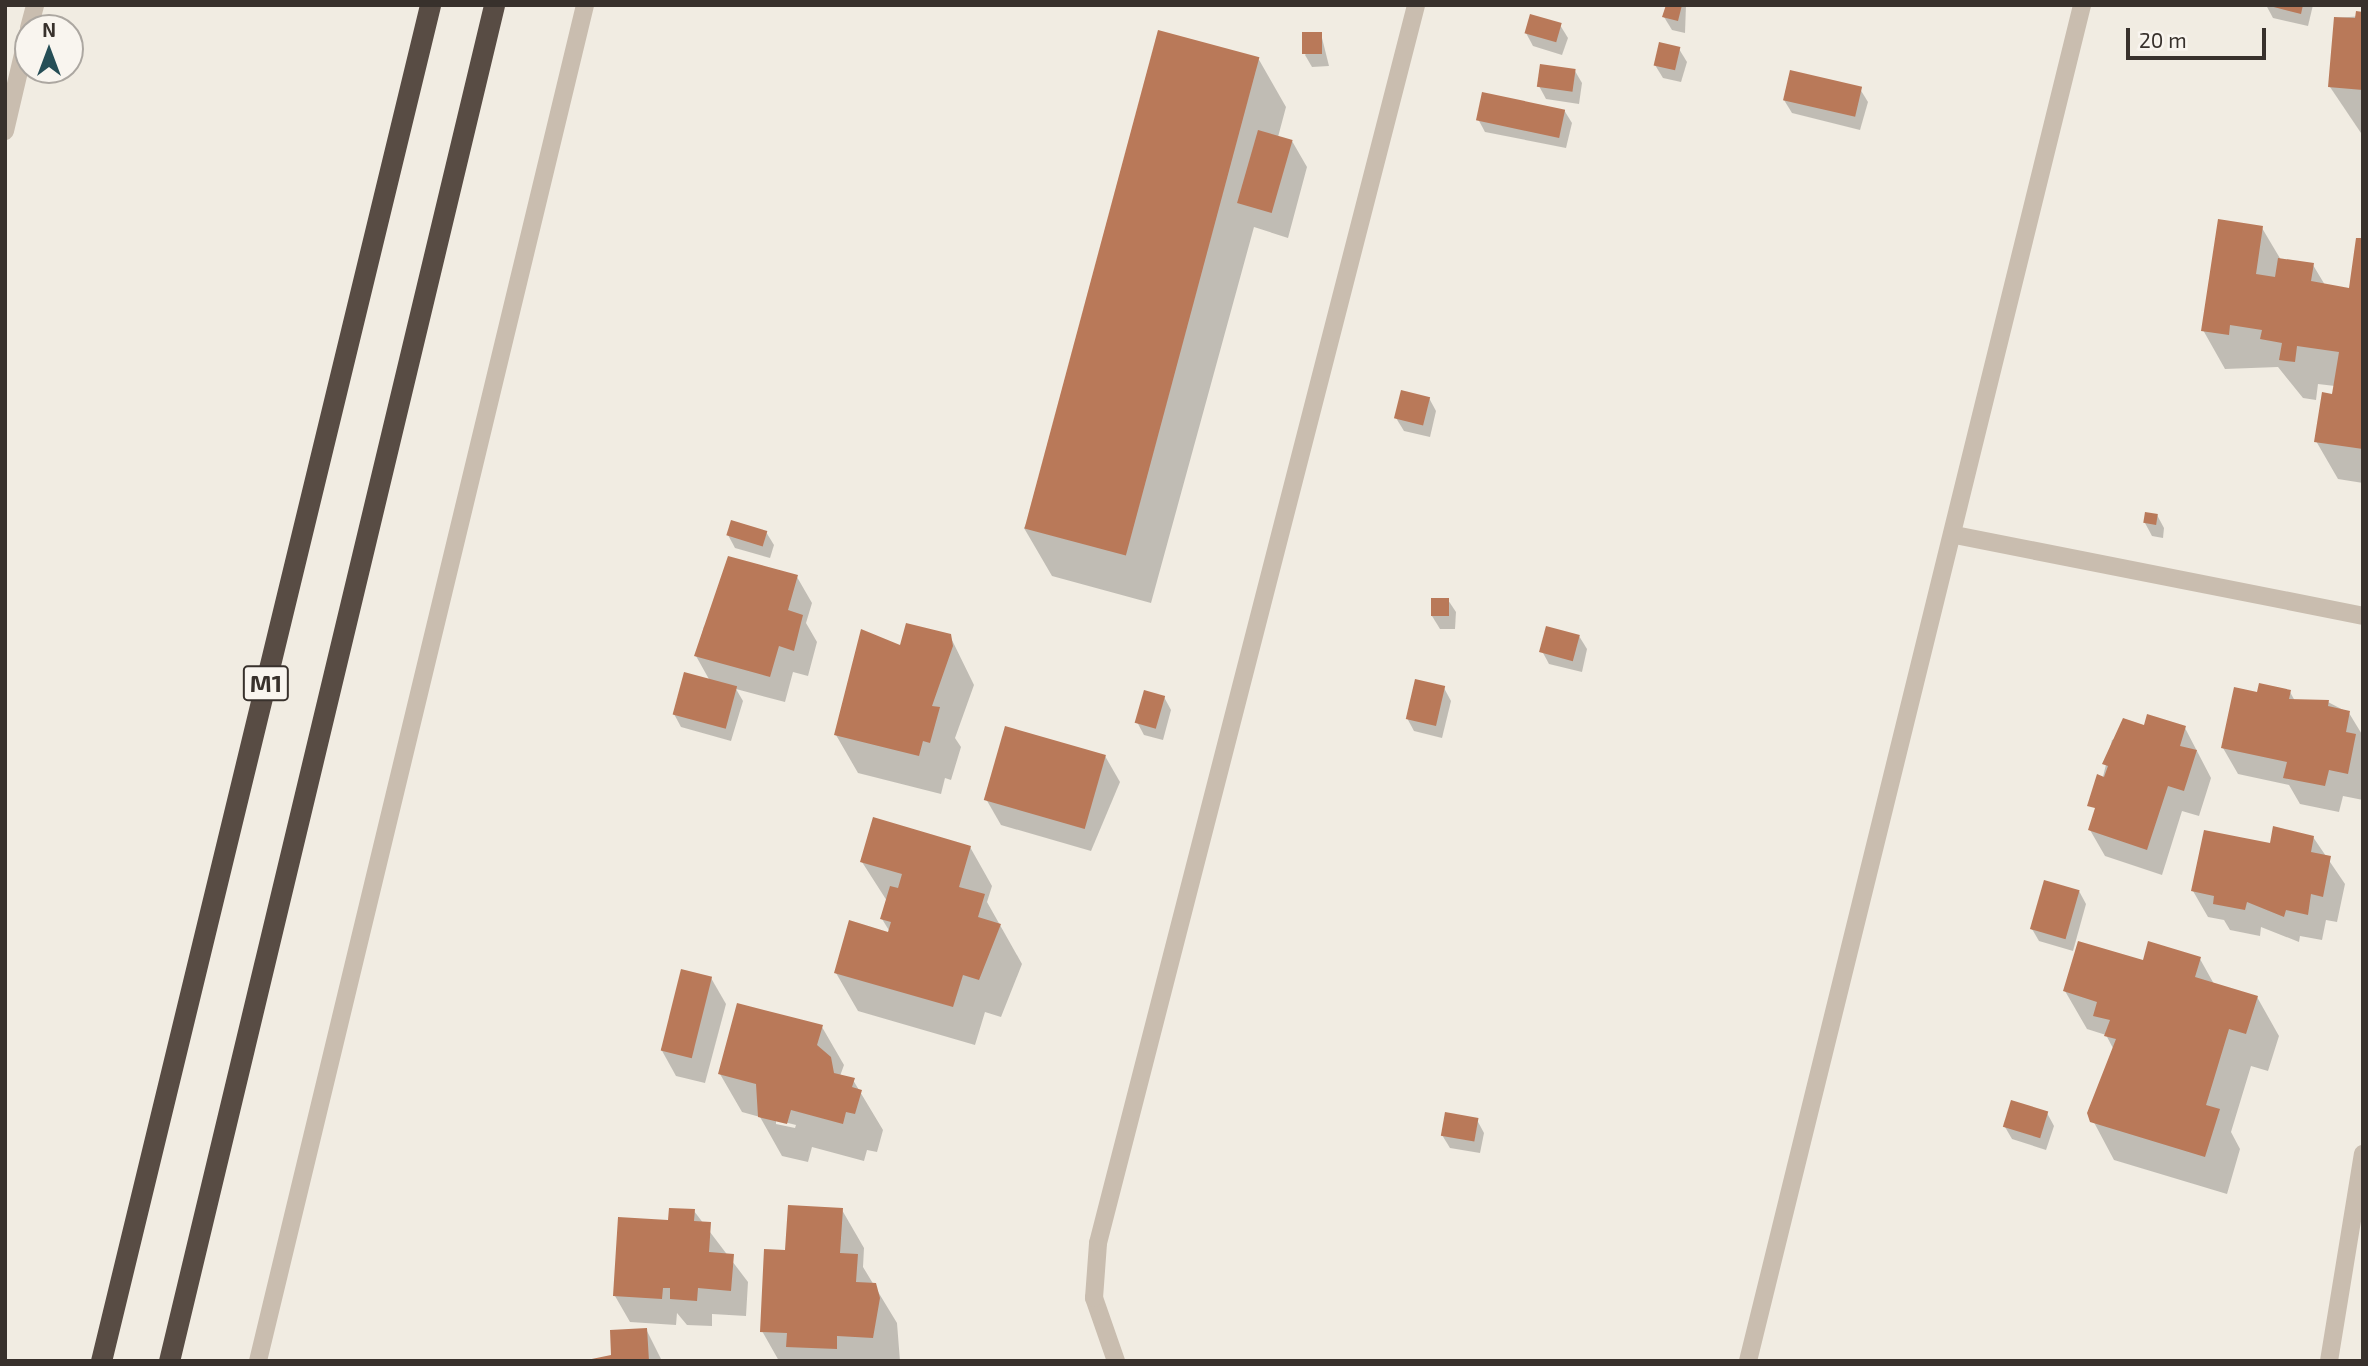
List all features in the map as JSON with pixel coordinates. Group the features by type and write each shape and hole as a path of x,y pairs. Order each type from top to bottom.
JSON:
{"highway":[{"name":"M1","path":"101,1361 430,5"},
{"name":"M1","path":"169,1361 494,5"}],"street":[{"path":"258,1361 585,5"},
{"path":"1116,1361 1094,1298 1097,1243 1416,5"},
{"path":"1748,1361 1955,535 2082,5"},
{"path":"5,131 16,84"},
{"path":"1955,535 2363,615"},
{"path":"2329,1361 2363,1154"}],"building":[{"path":"1666,5 1682,5 1678,21 1662,17"},
{"path":"2266,5 2303,5 2301,14"},
{"path":"2356,11 2363,12 2363,90 2328,87 2334,17 2355,18"},
{"path":"1530,14 1562,23 1556,42 1524,33"},
{"path":"1158,30 1259,57 1126,556 1024,528"},
{"path":"1302,32 1322,32 1322,54 1302,54"},
{"path":"1659,42 1680,47 1675,70 1654,65"},
{"path":"1540,64 1576,69 1572,92 1537,87"},
{"path":"1790,70 1862,87 1855,117 1783,100"},
{"path":"1482,92 1565,110 1559,138 1476,120"},
{"path":"1258,130 1293,140 1272,213 1237,203"},
{"path":"2218,219 2263,226 2256,274 2275,277 2278,258 2314,263 2311,281 2349,288 2356,238 2363,238 2363,449 2314,442 2322,392 2332,394 2339,352 2297,346 2295,362 2279,360 2282,343 2260,339 2262,330 2230,325 2229,335 2201,331"},
{"path":"1401,390 1430,397 1423,425 1394,418"},
{"path":"2145,512 2158,514 2156,525 2143,523"},
{"path":"731,520 767,531 763,546 726,535"},
{"path":"728,556 798,575 788,610 803,615 794,651 779,646 770,677 694,656"},
{"path":"1431,598 1449,598 1449,616 1431,616"},
{"path":"906,623 951,634 953,646 932,706 940,707 930,743 923,741 919,756 834,735 861,629 900,645"},
{"path":"1546,626 1580,635 1573,661 1539,652"},
{"path":"684,672 737,686 726,729 673,715"},
{"path":"1415,679 1445,686 1436,726 1406,719"},
{"path":"2259,683 2291,690 2289,699 2329,700 2328,706 2350,711 2346,732 2356,734 2348,774 2329,770 2325,786 2283,778 2287,762 2221,748 2234,687 2257,692"},
{"path":"1144,690 1165,696 1156,729 1135,723"},
{"path":"2147,714 2186,726 2180,746 2197,750 2184,791 2168,786 2147,850 2088,830 2095,808 2087,806 2097,774 2104,777 2108,766 2102,764 2123,718 2144,725"},
{"path":"1005,726 1106,755 1085,829 984,800"},
{"path":"873,817 971,846 959,887 985,894 978,917 1001,924 979,980 963,975 953,1007 834,973 849,920 888,932 891,922 880,919 890,886 898,888 902,874 860,862"},
{"path":"2273,826 2314,836 2311,852 2331,856 2323,897 2311,894 2308,915 2286,910 2284,917 2247,902 2245,910 2213,904 2214,896 2191,891 2204,830 2270,843"},
{"path":"2044,880 2080,890 2066,939 2030,929"},
{"path":"2078,941 2143,960 2148,941 2201,957 2195,977 2258,996 2246,1034 2229,1029 2206,1105 2220,1109 2205,1157 2090,1122 2087,1113 2116,1039 2104,1036 2110,1020 2093,1016 2097,1002 2063,991"},
{"path":"681,969 712,977 692,1058 661,1051"},
{"path":"737,1003 823,1025 817,1045 831,1057 834,1073 855,1078 852,1087 862,1090 855,1114 846,1112 843,1124 791,1110 787,1124 758,1117 756,1084 718,1074"},
{"path":"2011,1100 2048,1111 2040,1138 2003,1127"},
{"path":"1445,1112 1478,1118 1474,1142 1441,1136"},
{"path":"788,1205 843,1208 840,1253 858,1254 856,1282 876,1283 880,1298 873,1338 837,1336 837,1349 786,1347 787,1333 760,1332 764,1249 785,1250"},
{"path":"669,1208 695,1209 694,1221 711,1222 709,1252 734,1254 731,1291 698,1288 697,1301 670,1299 670,1288 663,1288 662,1299 613,1296 618,1217 668,1220"},
{"path":"647,1328 649,1361 582,1361 611,1355 610,1330"}]}
